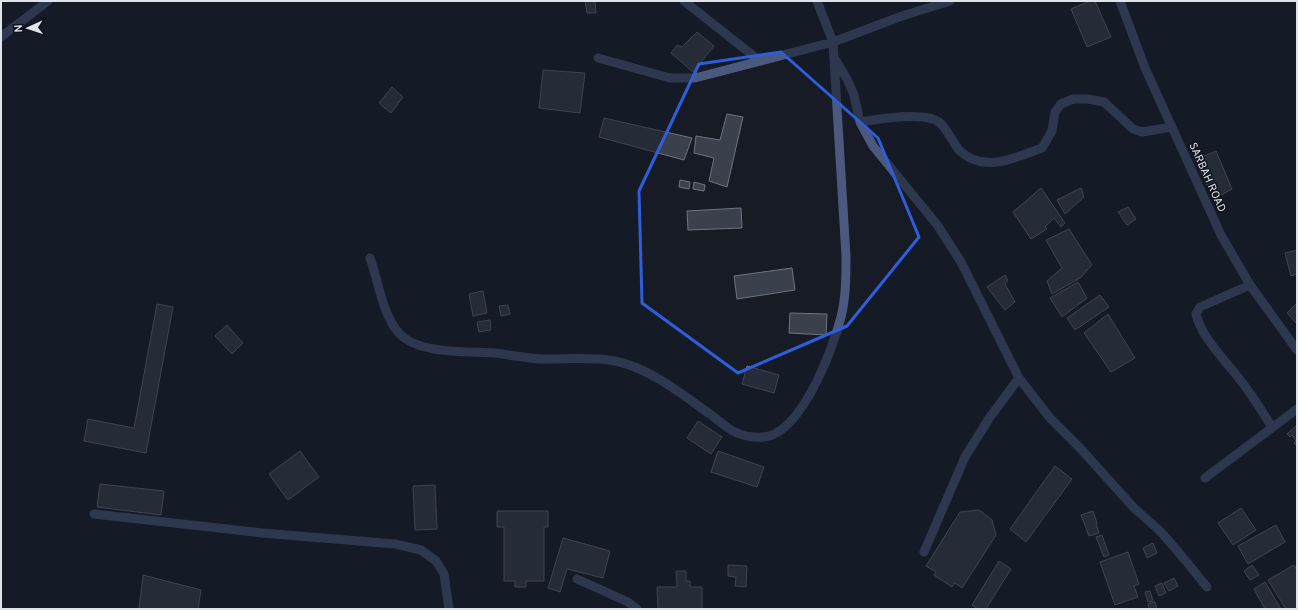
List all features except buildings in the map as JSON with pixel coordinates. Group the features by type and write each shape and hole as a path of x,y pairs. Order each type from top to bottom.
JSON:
{"street":[{"path":"1,37 48,1"},
{"path":"684,1 760,61"},
{"path":"370,258 389,318 398,332 411,342 434,349 495,353 544,359 614,361 633,366 657,378 734,432 751,438 776,433 793,420 813,390 841,317 846,291 846,256 833,42 817,1"},
{"path":"598,58 670,78 695,78 833,42 902,16 950,1"},
{"name":"SARBAH ROAD","path":"1120,1 1145,68 1221,235 1250,285 1297,350"},
{"path":"834,59 847,79 854,95 860,122 873,146 938,226 957,256 1019,378 1050,418 1080,448 1134,508 1160,531 1207,587"},
{"path":"860,122 896,117 923,117 939,122 959,149 974,161 994,164 1042,148 1052,131 1056,112 1061,104 1073,99 1088,99 1104,102 1133,129 1142,132 1172,127"},
{"path":"1250,285 1200,307 1196,314 1198,323 1272,427"},
{"path":"924,552 965,457 990,417 1019,378"},
{"path":"1205,478 1297,409"},
{"path":"94,514 263,534 395,544 421,550 436,561 444,574 449,609"},
{"path":"577,579 628,602 637,609"}],"highlighted area":[{"path":"781,52 878,138 919,237 847,326 738,373 642,303 639,191 699,64"}]}
